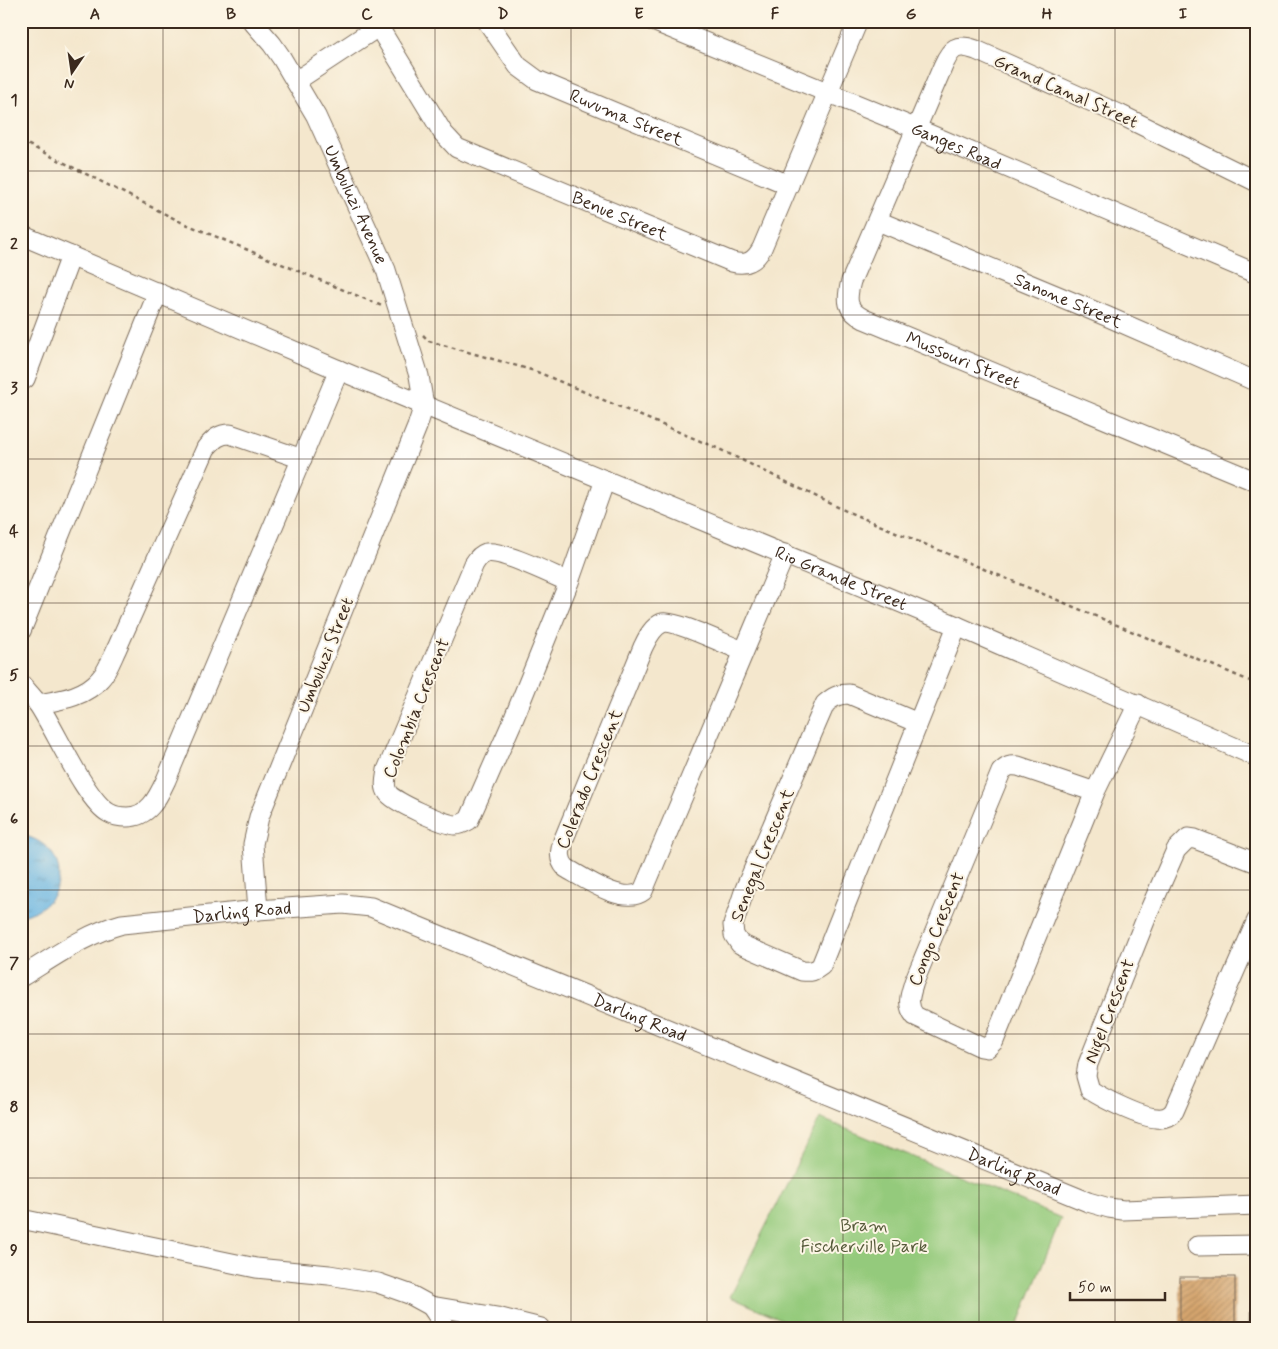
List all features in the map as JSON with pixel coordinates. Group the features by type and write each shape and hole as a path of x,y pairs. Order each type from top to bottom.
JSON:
{"street":[{"name":"Umbuluzi Avenue","path":"252,21 272,44 316,116 386,270 419,376 424,405"},
{"name":"Ruvuma Street","path":"487,21 518,66 537,80 789,184"},
{"name":"Ganges Road","path":"653,21 917,129 1257,274"},
{"name":"Benue Street","path":"380,23 443,133 457,148 467,154 732,262 744,264 758,254 858,21"},
{"path":"296,81 380,23"},
{"name":"Grand Canal Street","path":"917,129 946,59 955,48 968,47 1119,114 1257,182"},
{"name":"Mussouri Street","path":"917,129 849,290 848,305 852,312 1257,482"},
{"name":"Sanone Street","path":"878,222 1098,312 1257,382"},
{"name":"Rio Grande Street","path":"21,235 339,370 957,626 1257,757"},
{"path":"25,379 72,256"},
{"path":"21,631 158,292"},
{"path":"21,684 38,704 87,789 98,804 109,814 121,817 144,814 154,803 166,780 339,370"},
{"name":"Umbuluzi Street","path":"258,910 253,844 260,817 417,427 424,405"},
{"path":"38,704 78,695 90,689 101,679 117,648 206,448 214,439 222,434 230,434 302,459"},
{"name":"Colombia Crescent","path":"569,582 502,554 486,552 479,556 470,573 387,770 385,787 389,796 442,822 455,825 463,824 469,820 514,718 569,582 605,480"},
{"name":"Colerado Crescent","path":"743,651 674,624 661,623 653,629 643,647 563,841 560,856 562,864 566,868 613,893 633,896 643,891 785,554"},
{"name":"Senegal Crescent","path":"918,724 848,694 832,697 825,704 745,889 733,925 736,940 740,944 802,971 809,972 821,966 864,861 957,626"},
{"name":"Congo Crescent","path":"1095,792 1018,766 1011,765 1001,772 914,982 909,998 911,1011 915,1016 975,1045 986,1048 994,1041 1095,792 1138,704"},
{"name":"Nigel Crescent","path":"1257,863 1196,839 1188,838 1176,850 1147,916 1088,1064 1086,1076 1090,1090 1133,1111 1154,1118 1169,1116 1174,1112 1257,920"},
{"name":"Darling Road","path":"21,977 79,942 108,928 137,922 258,910 344,904 366,906 383,911 1097,1206 1123,1210 1257,1206"},
{"path":"21,1219 256,1268 378,1282 409,1294 430,1306 497,1317 541,1328"},
{"path":"1197,1246 1257,1245"},
{"path":"430,1306 446,1328"}],"path":[{"path":"21,141 181,222 400,314"},
{"path":"418,330 429,342 544,375 719,449 846,511 1257,684"},
{"path":"882,1328 888,1323"}],"green space":[{"name":"Bram Fischerville Park","path":"820,1118 1061,1218 1017,1328 802,1328 730,1297"}],"water":[{"path":"21,835 38,841 50,850 57,862 59,875 57,888 50,900 38,909 22,916"}],"building":[{"path":"1252,1272 1257,1272 1257,1328 1251,1328"},
{"path":"1180,1277 1235,1277 1235,1328 1180,1328"}]}
